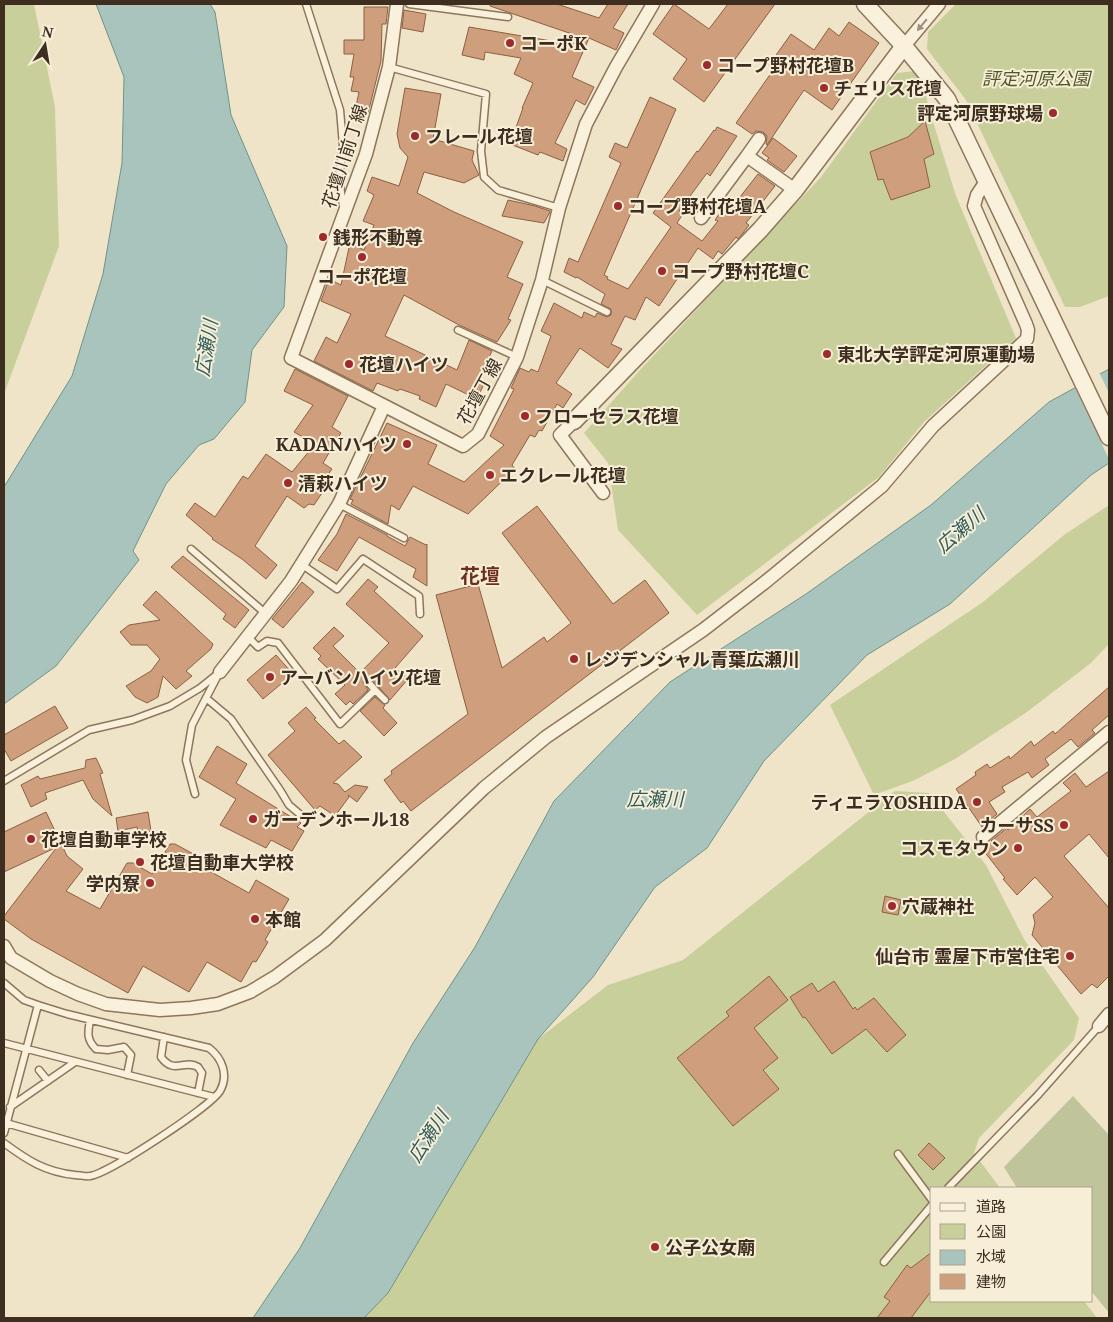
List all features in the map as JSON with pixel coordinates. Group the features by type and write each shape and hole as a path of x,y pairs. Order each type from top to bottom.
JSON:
{"street":[{"name":"花壇川前丁線","path":"384,406 291,358 366,154 389,67 397,4"},
{"name":"花壇丁線","path":"384,406 463,446 478,434 517,357 542,280 559,208 586,124 616,67 653,4"},
{"path":"604,493 560,435 760,230 795,190 904,46 939,4"},
{"path":"872,6 947,98 1109,437"},
{"path":"701,218 759,139"},
{"path":"747,156 795,190"},
{"path":"4,946 11,958 50,981 78,994 106,1004 160,1010 218,1004 250,992 275,977 325,940 484,788 546,737 703,630 764,583 882,486 933,426 1027,339 1028,330 1026,324 974,206 977,195 986,180"},
{"path":"220,672 291,581 339,504 384,406"},
{"path":"983,837 1109,732"},
{"path":"1099,1026 1109,1014"}],"lane":[{"path":"306,4 340,110 343,145 339,178 344,213"},
{"path":"409,4 508,17"},
{"path":"389,67 486,94 481,151 484,177 498,190 559,208"},
{"path":"542,280 607,312"},
{"path":"458,330 517,357"},
{"path":"339,504 404,538"},
{"path":"191,549 265,613"},
{"path":"301,564 337,589 363,559 419,596 420,614"},
{"path":"247,636 258,647 267,641 278,643 340,724 375,690"},
{"path":"195,794 186,760 192,725 220,672"},
{"path":"4,781 89,730 132,720 170,706 200,688 220,672"},
{"path":"368,682 385,700"},
{"path":"206,698 231,719 289,805 302,816"},
{"path":"4,982 24,1000 38,1005 90,1020 209,1048 214,1052 225,1073 220,1092 201,1109 114,1167 91,1176 62,1174 30,1162 4,1143"},
{"path":"4,1133 38,1005"},
{"path":"90,1020 87,1035 90,1043 96,1049 108,1050 124,1047 131,1055 127,1075"},
{"path":"949,1187 1037,1096 1099,1026"},
{"path":"164,1037 161,1057 165,1063 176,1067 190,1064 198,1067 202,1073 198,1093"},
{"path":"4,1043 214,1097"},
{"path":"10,1107 75,1062"},
{"path":"39,1070 48,1081"},
{"path":"6,1123 128,1158"},
{"path":"898,1154 930,1197"},
{"path":"884,1262 930,1207"}],"green space":[{"path":"4,4 34,4 55,107 59,246 4,394"},
{"name":"評定河原公園","path":"956,4 1109,4 1109,296 1080,307 1065,307 966,100 927,49 928,32"},
{"name":"東北大学評定河原運動場","path":"916,71 922,79 930,112 956,196 1016,338 924,422 879,477 697,615 618,530 608,463 584,433 640,370 821,177 897,73"},
{"path":"1109,505 1109,644 1091,663 1027,712 955,759 915,780 874,795 830,705 983,602 1064,535"},
{"path":"895,791 929,793 986,865 1024,939 1079,1018 1074,1040 979,1138 974,1153 999,1187 930,1187 930,1302 1085,1302 1097,1318 364,1318 388,1293 538,1039 608,985 683,960"},
{"path":"1073,1096 1109,1135 1109,1313 1093,1293 1093,1187 1016,1187 1004,1167"}],"water":[{"name":"広瀬川","path":"96,4 210,4 215,12 231,115 287,246 284,307 252,350 245,402 214,439 199,445 166,484 133,551 139,560 56,666 4,704 4,487 72,376 103,274 122,163 124,77"},
{"name":"広瀬川","path":"1109,369 1109,463 1091,475 950,604 867,655 764,761 707,848 655,887 593,977 538,1039 388,1293 364,1318 253,1318 300,1248 413,1043 475,947 554,801 670,682 806,594 931,505 1049,402"}],"pier":[{"path":"1099,372 1109,393 1109,459 1074,386"}],"building":[{"path":"490,4 557,4 599,18 608,4 628,4 613,28 624,33 616,50 589,38 572,77 594,87 585,105 576,100 555,143 567,149 563,161 540,152 538,155 510,144 533,83 514,74 521,58 485,52 484,60 462,55 469,27 569,44 572,34 490,6"},
{"name":"コープ野村花壇B","path":"674,4 709,29 728,4 775,4 704,102 673,79 687,59 653,34"},
{"path":"364,7 388,7 386,24 382,24 381,61 368,113 355,111 359,92 351,91 354,77 350,77 354,54 344,54 344,40 364,40"},
{"path":"404,10 426,14 423,32 402,28"},
{"name":"チェリス花壇","path":"849,22 879,43 832,110 804,90 767,145 767,136 763,132 756,131 752,134 736,123 774,69 769,65 791,34 814,50 829,28 839,36"},
{"path":"405,88 441,94 433,139 474,151 472,160 479,175 464,183 424,172 417,193 454,212 523,242 507,277 523,284 508,319 511,320 497,342 459,325 404,295 385,336 457,370 469,340 492,351 478,381 484,384 477,399 446,384 436,407 419,399 420,396 400,389 398,391 377,383 373,391 314,361 326,337 337,343 351,314 321,301 329,279 341,285 350,243 364,250 374,225 363,221 374,195 367,191 372,177 399,186 408,157 400,148 397,134"},
{"path":"650,97 676,109 604,275 608,277 607,279 628,289 671,227 653,213 697,151 717,127 737,136 710,176 707,173 679,211 683,214 677,223 702,241 718,221 715,220 724,207 729,211 758,174 775,186 746,223 749,225 738,239 736,237 722,254 718,251 713,259 698,248 659,306 646,297 635,320 625,316 611,344 622,349 608,368 580,348 556,383 572,394 563,408 557,404 542,431 539,430 535,437 530,435 512,465 515,469 468,514 413,486 399,510 391,505 388,524 351,504 353,500 350,499 387,423 437,445 428,464 464,482 504,445 490,436 514,389 511,388 520,368 529,372 531,369 538,372 551,336 541,331 554,303 582,318 584,312 595,317 597,313 607,317 611,315 611,309 601,304 605,294 577,277 564,272 569,258 578,262 621,163 609,157 615,143 627,148"},
{"path":"925,121 934,154 924,159 930,187 891,200 883,179 878,180 870,152 908,137"},
{"path":"773,138 797,156 784,172 767,160 769,158 762,153"},
{"path":"508,200 535,206 550,212 544,223 502,216"},
{"path":"295,369 348,396 332,427 341,433 323,463 332,469 317,490 322,493 314,505 309,504 304,508 287,496 255,546 277,565 266,579 242,559 212,539 186,515 195,503 215,517 243,476 248,479 266,454 292,472 315,444 294,432 313,405 284,391"},
{"name":"レジデンシャル青葉広瀬川","path":"537,506 613,604 645,580 669,613 411,811 403,801 401,803 384,780 392,774 391,771 468,714 436,595 478,584 502,668 544,637 547,642 571,623 502,533"},
{"path":"346,514 405,546 410,537 427,544 427,586 413,577 416,569 359,537 337,571 318,560 337,534"},
{"path":"183,556 249,610 235,628 223,619 226,614 171,567"},
{"path":"368,579 378,587 374,591 423,636 395,668 408,679 390,700 372,679 368,677 363,682 368,690 353,704 350,701 346,705 335,694 345,685 318,659 321,656 313,648 334,627 344,636 333,646 360,673 389,643 346,604"},
{"path":"302,582 314,592 283,628 272,619"},
{"path":"156,591 213,644 211,649 186,671 192,676 176,689 163,676 158,697 147,703 135,697 126,686 151,671 160,659 147,645 131,645 120,632 129,625 160,620 143,605"},
{"name":"アーバンハイツ花壇","path":"276,655 293,674 263,699 247,680"},
{"path":"1109,687 1109,715 1092,730 1095,733 1078,747 1071,739 1045,759 1049,765 1032,778 1028,772 1002,787 1005,792 989,802 997,814 982,827 956,789 976,775 975,772 987,764 990,768 1009,756 1010,759 1031,741 1034,746 1053,731 1055,734"},
{"path":"375,697 385,705 383,708 397,723 384,736 360,711"},
{"path":"55,706 68,728 11,761 4,749 4,735"},
{"path":"306,707 316,718 314,719 339,744 344,740 362,757 333,783 338,784 345,792 355,785 368,787 357,802 348,795 349,797 335,816 320,806 315,810 268,755 295,731 288,723"},
{"path":"217,746 247,764 236,783 301,823 297,827 304,831 292,851 271,840 266,848 220,825 236,799 199,777"},
{"path":"96,758 103,773 100,774 112,816 93,799 83,780 45,793 47,799 31,807 21,785 38,776 40,779 85,768 86,760"},
{"path":"1109,771 1109,858 1089,834 1064,856 1109,908 1109,976 1097,988 1092,984 1081,994 1032,935 1035,923 1033,915 1053,897 1035,877 1017,895 1003,879 1005,878 983,850 991,841 1007,828 1008,830 1030,809 1037,817 1071,791 1063,783 1075,773 1086,787"},
{"path":"46,812 67,856 83,869 66,891 100,909 127,863 133,863 152,874 170,844 175,844 199,857 195,863 249,893 256,880 289,899 265,940 268,942 256,962 253,961 241,982 207,962 189,992 143,966 128,993 31,939 4,919 4,916 57,847 4,872 4,832"},
{"path":"148,812 151,831 138,833 137,827 118,831 116,818"},
{"name":"穴蔵神社","path":"885,896 901,900 898,915 882,912"},
{"path":"769,976 788,1000 754,1028 778,1058 763,1070 779,1089 733,1126 677,1058 729,1016 726,1012"},
{"path":"834,981 853,1009 855,1007 857,1010 874,998 906,1035 887,1052 866,1029 832,1054 805,1017 803,1018 790,997 812,983 818,992"},
{"path":"929,1143 945,1158 933,1170 918,1155"},
{"path":"930,1254 930,1293 911,1318 877,1318 890,1301 884,1297 907,1265 911,1268"}],"place":[{"name":"コーポK","path":"510,43"},
{"name":"コープ野村花壇B","path":"707,65"},
{"name":"チェリス花壇","path":"824,88"},
{"name":"評定河原野球場","path":"1053,113"},
{"name":"フレール花壇","path":"415,136"},
{"name":"コープ野村花壇A","path":"618,206"},
{"name":"銭形不動尊","path":"323,237"},
{"name":"コーポ花壇","path":"362,257"},
{"name":"コープ野村花壇C","path":"662,271"},
{"name":"東北大学評定河原運動場","path":"827,354"},
{"name":"花壇ハイツ","path":"349,364"},
{"name":"フローセラス花壇","path":"525,416"},
{"name":"KADANハイツ","path":"407,444"},
{"name":"エクレール花壇","path":"490,475"},
{"name":"清萩ハイツ","path":"288,483"},
{"name":"レジデンシャル青葉広瀬川","path":"574,659"},
{"name":"アーバンハイツ花壇","path":"270,677"},
{"name":"ティエラYOSHIDA","path":"977,802"},
{"name":"ガーデンホール18","path":"253,819"},
{"name":"カーサSS","path":"1064,825"},
{"name":"花壇自動車学校","path":"31,839"},
{"name":"コスモタウン","path":"1018,848"},
{"name":"花壇自動車大学校","path":"140,862"},
{"name":"学内寮","path":"150,883"},
{"name":"穴蔵神社","path":"892,906"},
{"name":"本館","path":"255,919"},
{"name":"仙台市 霊屋下市営住宅","path":"1070,956"},
{"name":"公子公女廟","path":"655,1247"}],"district":[{"name":"花壇","path":"480,575"}]}
